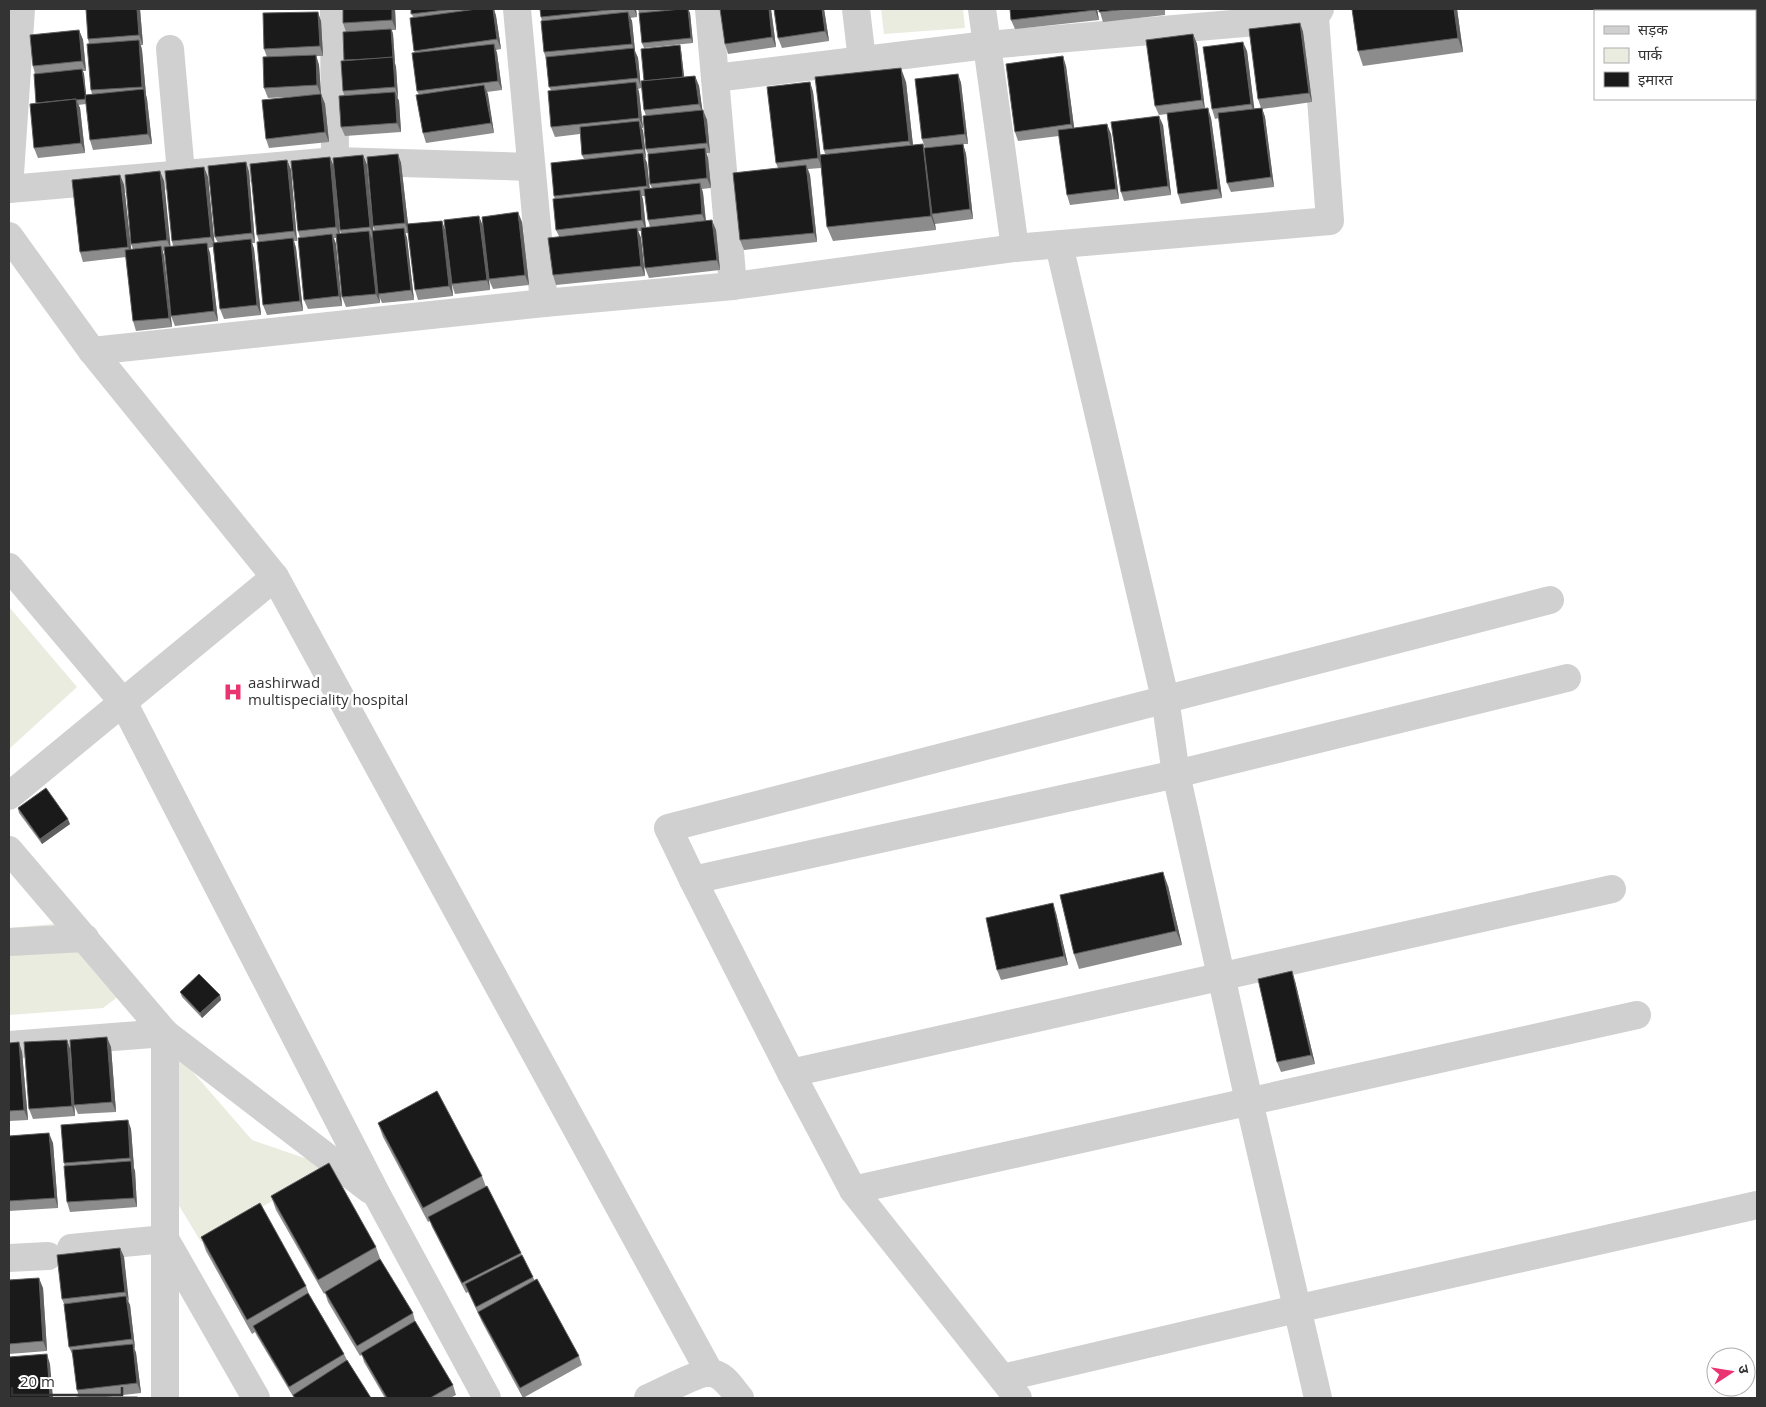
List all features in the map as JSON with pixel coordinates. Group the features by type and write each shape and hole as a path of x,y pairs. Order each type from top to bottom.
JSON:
{"street":[{"path":"21,9 9,189 335,161 531,167"},
{"path":"334,9 335,161"},
{"path":"517,9 544,304"},
{"path":"709,9 733,286"},
{"path":"856,9 862,60"},
{"path":"982,9 1015,248"},
{"path":"92,351 733,286 1015,248 1330,222 1318,13 1180,19 715,78"},
{"path":"170,49 181,173"},
{"path":"9,236 92,351 275,577 710,1372 724,1379 740,1398"},
{"path":"1059,245 1165,698 1176,774 1296,1309 1318,1398"},
{"path":"9,567 123,702 377,1195 487,1398"},
{"path":"9,796 275,577"},
{"path":"1550,600 668,828 791,1073 853,1190 1010,1388 1296,1309 1757,1205"},
{"path":"693,880 1176,774 1567,678"},
{"path":"9,850 166,1033 377,1195"},
{"path":"791,1073 1221,975 1612,889"},
{"path":"9,942 85,938"},
{"path":"853,1190 1637,1015"},
{"path":"9,1045 166,1033"},
{"path":"165,1398 166,1033"},
{"path":"9,1258 165,1239"},
{"path":"165,1239 256,1398"},
{"path":"648,1398 710,1372"}],"green space":[{"path":"881,9 963,9 965,28 884,34"},
{"path":"9,607 77,687 9,749"},
{"path":"65,923 123,993 103,1008 9,1015 9,928"},
{"path":"178,1055 252,1140 331,1167 201,1242 172,1194"}],"building":[{"path":"86,9 137,9 139,35 88,39"},
{"path":"343,9 392,9 392,20 343,23"},
{"path":"411,9 454,9 411,14"},
{"path":"477,9 493,9 497,39 414,51 410,18"},
{"path":"540,9 618,9 541,17"},
{"path":"688,9 691,38 642,43 639,13"},
{"path":"720,9 769,9 772,37 725,44"},
{"path":"774,9 822,9 825,31 778,38"},
{"path":"1010,9 1095,9 1095,10 1011,20"},
{"path":"1099,9 1128,9 1099,12"},
{"path":"1352,9 1454,9 1458,38 1358,51"},
{"path":"318,12 320,46 264,49 263,13"},
{"path":"628,12 632,44 544,52 541,21"},
{"path":"1300,23 1309,93 1258,99 1249,29"},
{"path":"391,29 393,58 344,60 343,32"},
{"path":"79,30 82,61 33,66 30,35"},
{"path":"1193,34 1202,100 1155,106 1146,40"},
{"path":"139,40 142,87 91,90 87,44"},
{"path":"1243,42 1251,104 1212,109 1203,47"},
{"path":"494,44 498,81 417,91 412,53"},
{"path":"680,45 683,77 644,81 641,49"},
{"path":"634,48 638,78 549,87 546,57"},
{"path":"316,55 317,85 264,88 263,57"},
{"path":"1063,56 1071,124 1015,132 1006,64"},
{"path":"393,57 395,87 343,91 341,61"},
{"path":"901,68 909,141 824,150 815,77"},
{"path":"82,69 86,99 36,103 34,74"},
{"path":"958,74 965,134 922,139 915,79"},
{"path":"695,76 699,104 644,110 641,81"},
{"path":"636,82 639,118 551,127 548,91"},
{"path":"810,82 818,158 776,163 767,87"},
{"path":"484,85 491,123 423,133 416,95"},
{"path":"144,89 148,134 90,140 85,95"},
{"path":"395,92 397,123 341,127 339,96"},
{"path":"321,94 325,132 266,139 262,100"},
{"path":"76,99 81,143 34,148 30,104"},
{"path":"1208,108 1218,189 1178,194 1167,113"},
{"path":"1262,108 1271,177 1227,183 1218,113"},
{"path":"703,110 707,143 646,149 643,116"},
{"path":"1159,116 1168,186 1121,192 1111,122"},
{"path":"639,121 643,149 582,155 580,127"},
{"path":"1107,124 1116,189 1067,195 1058,130"},
{"path":"923,144 931,216 827,227 820,155"},
{"path":"963,144 970,209 932,214 924,148"},
{"path":"705,148 707,178 650,184 648,154"},
{"path":"643,153 647,186 554,196 551,163"},
{"path":"398,154 405,223 373,226 367,157"},
{"path":"363,155 370,227 340,230 333,158"},
{"path":"330,157 336,227 298,231 291,161"},
{"path":"287,160 294,231 257,235 250,164"},
{"path":"246,162 252,233 215,237 208,166"},
{"path":"806,165 814,233 740,240 733,173"},
{"path":"204,167 211,237 172,241 165,171"},
{"path":"160,171 167,240 131,244 125,175"},
{"path":"120,175 128,247 80,252 72,180"},
{"path":"700,183 702,214 648,220 644,189"},
{"path":"640,190 642,220 556,230 553,199"},
{"path":"518,212 525,275 489,279 482,217"},
{"path":"479,216 487,280 452,284 444,220"},
{"path":"712,220 717,260 645,268 641,228"},
{"path":"442,221 449,286 415,290 407,224"},
{"path":"404,228 411,290 378,294 372,231"},
{"path":"637,228 641,266 553,275 548,238"},
{"path":"369,231 376,294 342,297 336,234"},
{"path":"332,234 339,296 304,300 298,238"},
{"path":"293,238 300,301 263,305 257,242"},
{"path":"251,239 257,305 220,309 213,243"},
{"path":"207,243 214,311 171,316 164,247"},
{"path":"161,246 169,318 133,321 125,250"},
{"path":"46,788 68,819 40,839 18,808"},
{"path":"1163,872 1176,931 1074,954 1060,895"},
{"path":"1053,903 1064,956 997,970 986,918"},
{"path":"1292,971 1311,1055 1277,1062 1258,979"},
{"path":"199,974 220,995 200,1013 180,992"},
{"path":"107,1037 112,1102 74,1105 70,1040"},
{"path":"67,1040 72,1106 29,1109 24,1042"},
{"path":"19,1042 24,1110 9,1111 9,1043"},
{"path":"437,1091 482,1176 423,1208 378,1123"},
{"path":"128,1120 130,1158 64,1163 61,1125"},
{"path":"49,1133 55,1198 9,1201 9,1136"},
{"path":"131,1161 134,1198 67,1202 64,1166"},
{"path":"329,1163 376,1247 318,1280 271,1196"},
{"path":"487,1186 521,1253 462,1283 428,1217"},
{"path":"260,1203 306,1286 247,1320 201,1237"},
{"path":"120,1248 125,1292 62,1299 57,1255"},
{"path":"522,1255 533,1277 476,1307 465,1284"},
{"path":"380,1259 413,1313 357,1346 325,1292"},
{"path":"39,1278 43,1341 9,1344 9,1280"},
{"path":"537,1279 579,1356 520,1388 478,1312"},
{"path":"308,1293 344,1354 289,1387 253,1326"},
{"path":"126,1296 132,1339 69,1347 64,1304"},
{"path":"415,1321 453,1385 430,1398 387,1398 361,1353"},
{"path":"133,1344 137,1383 77,1390 72,1350"},
{"path":"47,1354 50,1398 9,1398 9,1357"},
{"path":"347,1360 371,1398 295,1398 293,1395"},
{"path":"137,1397 137,1398 77,1398"}],"place":[{"name":"aashirwad multispeciality hospital","path":"233,692"}]}
